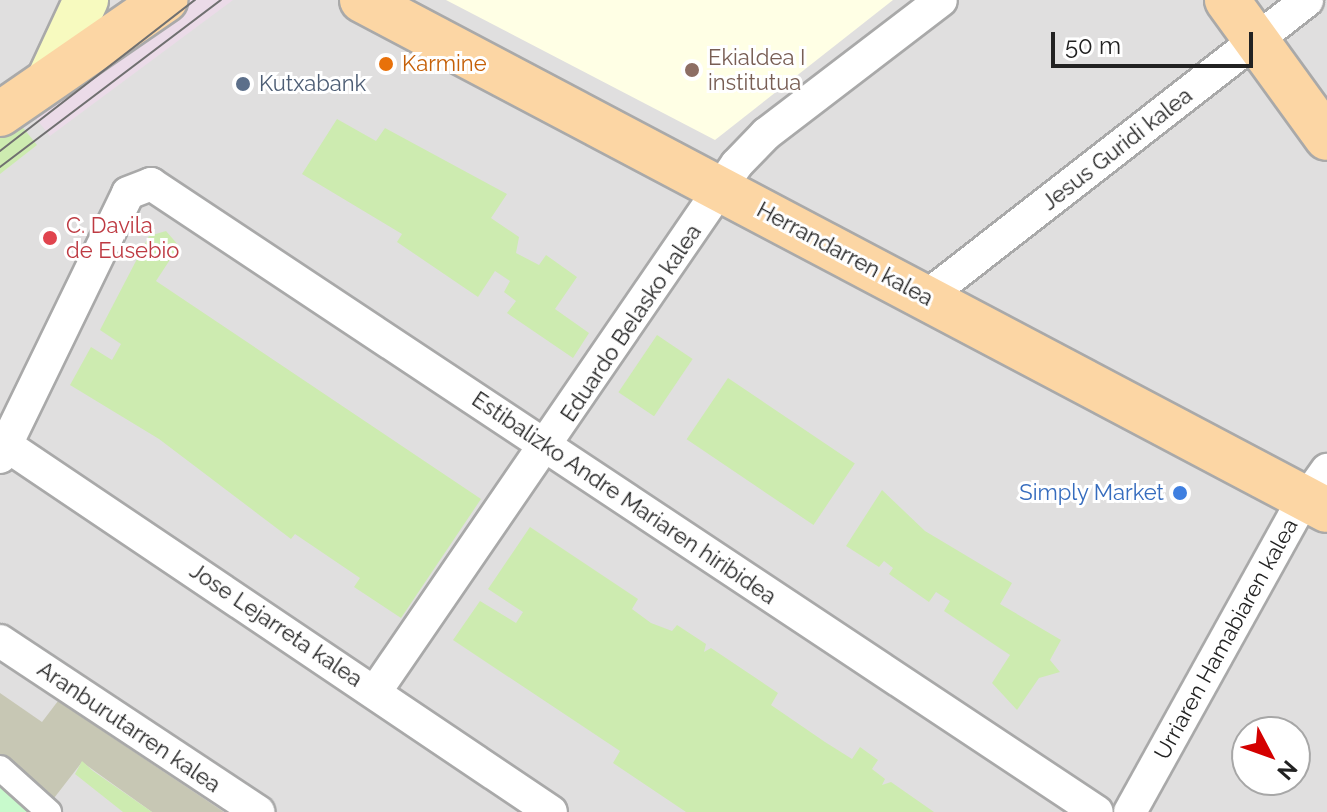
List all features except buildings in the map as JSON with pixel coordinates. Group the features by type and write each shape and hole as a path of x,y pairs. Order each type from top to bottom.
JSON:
{"main road":[{"path":"51,75 86,0"},
{"path":"0,114 51,75 165,0"},
{"name":"Herrandarren kalea","path":"362,0 926,297 1320,493"},
{"path":"1227,0 1327,138"}],"street":[{"name":"Eduardo Belasko kalea","path":"375,692 548,448 721,189 766,134 941,0"},
{"name":"Jesus Guridi kalea","path":"926,297 1307,0"},
{"name":"Estibalizko Andre Mariaren hiribidea","path":"2,447 128,193 151,184 1097,812"},
{"name":"Jose Lejarreta kalea","path":"2,447 375,692 551,812"},
{"name":"Urriaren Hamabiaren kalea","path":"1130,812 1320,493"},
{"name":"Aranburutarren kalea","path":"0,641 258,812"},
{"path":"0,768 49,812"}],"shaded area":[{"path":"0,0 1327,0 1327,812 0,812"},
{"path":"185,0 233,0 50,136 34,116"},
{"name":"Ekialdea I institutua","path":"446,0 893,0 715,140"},
{"path":"0,693 42,722 58,701 224,812 152,812 82,762 51,802 0,759"}],"green space":[{"path":"16,119 37,145 0,174 0,131"},
{"path":"337,119 376,141 385,128 507,194 491,218 519,237 516,253 539,265 546,255 577,277 555,309 589,333 573,358 507,313 516,301 504,292 510,281 495,271 478,297 397,242 402,234 302,174"},
{"path":"166,231 179,246 156,281 481,499 401,618 354,587 360,578 295,534 291,539 159,439 70,385 91,347 112,360 121,344 100,330 149,236"},
{"path":"657,335 693,359 654,416 618,392"},
{"path":"728,378 855,464 813,525 687,439"},
{"path":"882,490 925,531 1012,583 1000,604 1061,640 1050,660 1060,672 1039,678 1017,710 992,683 1010,655 944,611 950,601 936,592 929,602 889,574 893,568 884,561 879,567 846,546"},
{"path":"530,527 638,599 632,609 651,623 672,631 677,625 706,644 704,652 711,648 778,693 771,705 825,742 852,759 860,747 878,760 872,769 885,779 882,785 891,782 934,812 686,812 613,763 620,751 453,640 480,601 516,623 523,612 488,589"},
{"path":"0,759 51,802 62,812 0,812"},
{"path":"82,761 152,812 123,812 75,774"}],"tram line":[{"path":"0,151 195,0"},
{"path":"0,167 221,0"}],"place":[{"name":"Karmine","path":"386,64"},
{"name":"Ekialdea I institutua","path":"692,70"},
{"name":"Kutxabank","path":"243,84"},
{"name":"C. Davila de Eusebio","path":"50,238"},
{"name":"Simply Market","path":"1180,493"}]}
